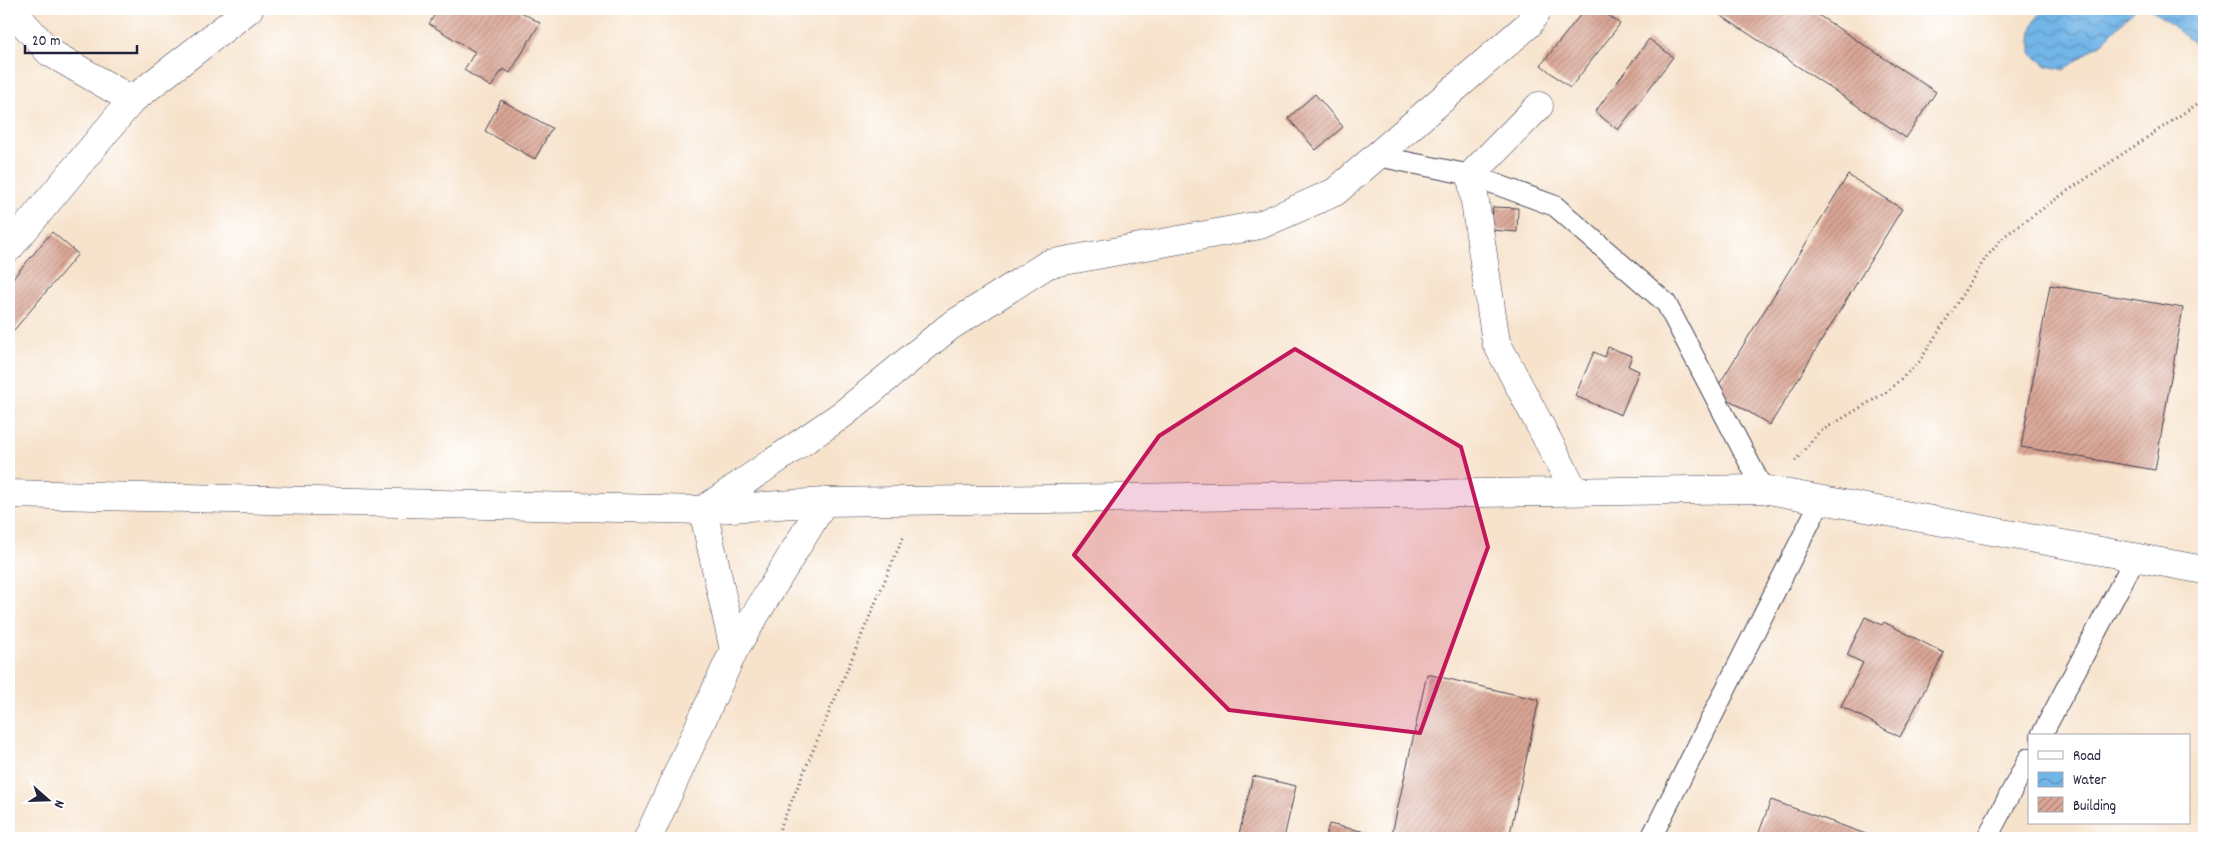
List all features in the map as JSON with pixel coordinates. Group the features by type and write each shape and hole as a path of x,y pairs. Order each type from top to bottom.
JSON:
{"street":[{"path":"11,9 49,52 132,100"},
{"path":"9,248 132,100 249,9"},
{"path":"703,510 843,414 949,327 1048,264 1260,225 1335,192 1528,25 1538,9"},
{"path":"1539,106 1471,175 1496,342 1574,490"},
{"path":"9,494 703,510 824,502 918,502 1574,490 1769,489 2204,570"},
{"path":"648,838 734,650 824,502"},
{"path":"703,510 734,650"}],"lane":[{"path":"1377,156 1471,175 1555,206 1666,303 1769,489"},
{"path":"1651,838 1822,498"},
{"path":"2042,734 2136,556"},
{"path":"1987,838 2028,760"}],"path":[{"path":"1769,489 1818,433 1888,391 1919,362 1987,256 2006,235 2066,192 2203,100"},
{"path":"776,838 918,502"}],"highlighted area":[{"path":"1295,349 1461,447 1488,547 1420,733 1229,710 1074,555 1159,436"}],"water":[{"path":"2045,9 2135,9 2103,42 2064,70 2047,66 2031,53 2031,34 2034,23 2036,18"},
{"path":"2151,9 2204,9 2204,51"}],"building":[{"path":"438,9 516,9 540,23 510,73 503,69 491,87 464,70 475,52 429,24"},
{"path":"1585,9 1600,9 1620,24 1570,88 1541,65"},
{"path":"1711,9 1809,9 1936,92 1906,138"},
{"path":"1649,39 1673,57 1618,130 1595,112"},
{"path":"1315,94 1343,127 1316,150 1288,118"},
{"path":"501,100 552,128 535,159 485,131"},
{"path":"1848,175 1902,209 1770,425 1715,391"},
{"path":"1493,207 1518,208 1517,232 1491,230"},
{"path":"52,232 78,254 9,336 9,283"},
{"path":"2050,285 2183,308 2155,470 2021,447"},
{"path":"1608,347 1632,356 1628,366 1639,371 1621,415 1575,396 1594,352 1605,357"},
{"path":"1865,617 1882,625 1884,622 1944,653 1900,737 1841,706 1863,663 1847,655"},
{"path":"1427,674 1539,700 1509,838 1410,838 1392,834"},
{"path":"1253,776 1296,786 1284,838 1238,838"},
{"path":"1771,800 1877,838 1757,838"},
{"path":"1329,824 1388,837 1388,838 1325,838"}]}
